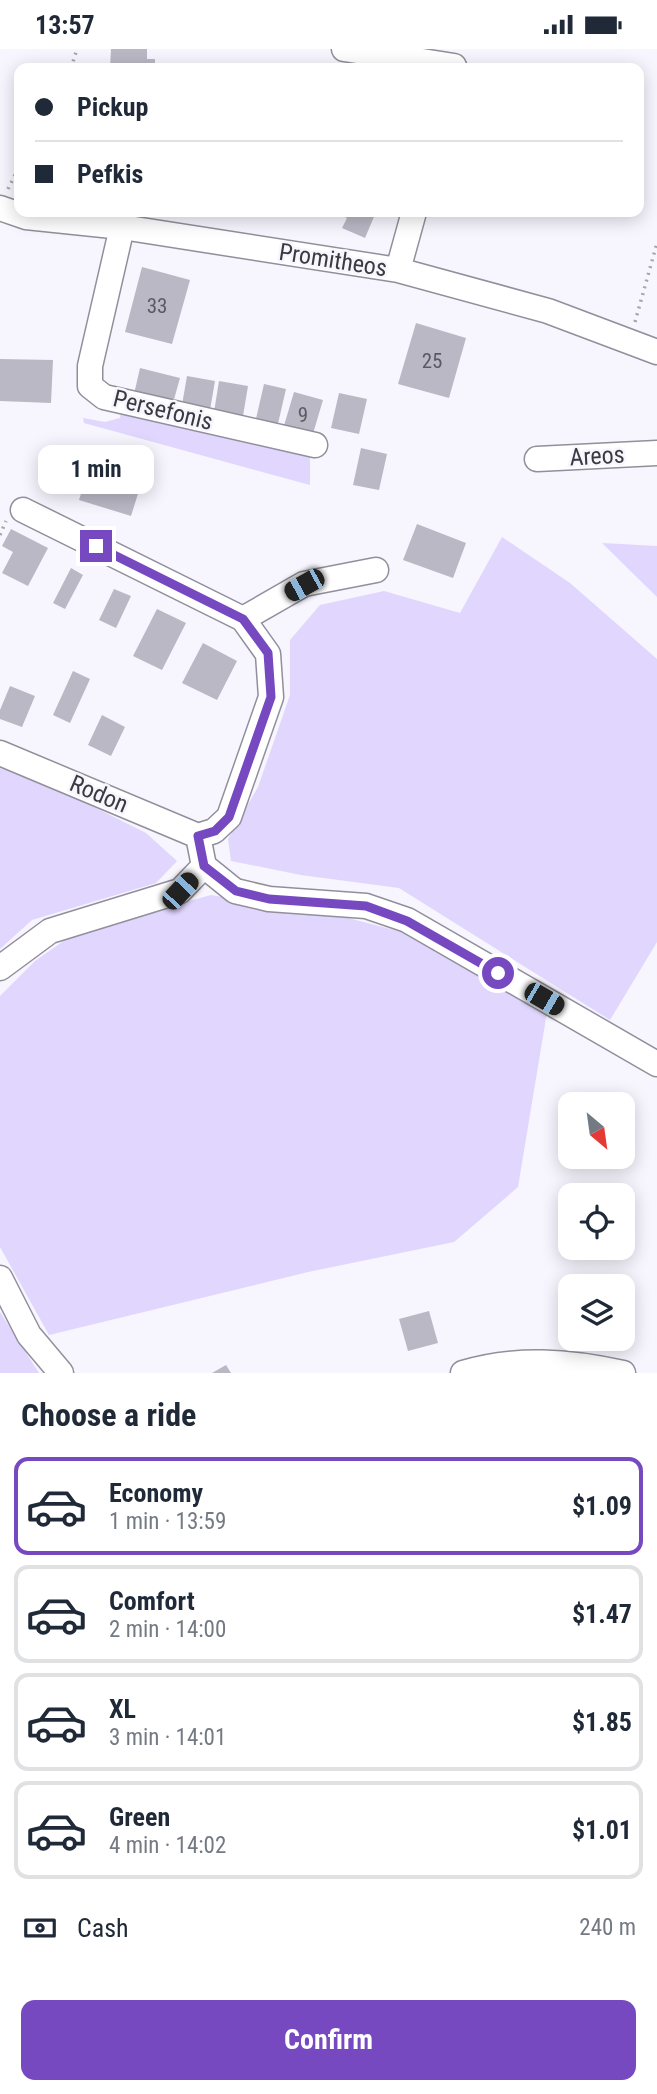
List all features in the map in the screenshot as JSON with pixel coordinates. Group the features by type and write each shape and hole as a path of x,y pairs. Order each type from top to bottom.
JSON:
{"street":[{"path":"344,49 456,61"},
{"name":"Promitheos","path":"26,217 122,227 398,270 548,311 657,352"},
{"path":"398,270 413,217"},
{"name":"Persefonis","path":"122,227 90,366 90,386 104,397 315,445"},
{"name":"Areos","path":"537,459 657,453"},
{"path":"23,510 243,619 268,653 271,697 229,817 215,831 198,836 204,866 236,891 269,899 366,906 407,921 657,1064"},
{"path":"243,619 304,585 376,570"},
{"name":"Rodon","path":"0,753 198,836"},
{"path":"0,968 50,931 180,891 204,866"},
{"path":"0,1278 29,1335 61,1373"},
{"path":"463,1373 490,1365 557,1361 623,1373"}],"path":[{"path":"629,341 657,243"}],"shaded area":[{"path":"121,410 310,455 310,485 84,423 83,418 105,422 120,418"},
{"path":"502,537 570,583 657,659 657,942 610,1020 399,888 301,875 231,861 228,839 258,787 290,695 290,640 320,605 384,591 460,613"},
{"path":"602,543 657,546 657,597"},
{"path":"0,768 64,792 146,833 177,861 156,883 32,920 0,949"},
{"path":"211,895 344,917 410,934 547,1012 518,1187 454,1242 308,1272 49,1335 0,1247 0,996 35,961 75,933"},
{"path":"0,1312 39,1373 0,1373"}],"building":[{"path":"111,49 147,49 147,59 155,59 155,63 110,63"},
{"path":"345,217 374,217 365,238 342,228 347,218"},
{"path":"142,267 190,280 172,344 125,332"},
{"path":"416,323 466,338 449,398 398,384"},
{"path":"0,359 53,360 51,403 0,401"},
{"path":"140,368 180,378 173,403 134,394"},
{"path":"187,376 215,381 210,410 182,405"},
{"path":"219,381 248,386 243,416 214,412"},
{"path":"264,384 286,389 277,428 255,423"},
{"path":"294,392 323,400 312,437 283,429"},
{"path":"339,393 367,399 359,434 331,428"},
{"path":"361,448 387,454 379,490 353,485"},
{"path":"113,454 147,465 131,516 79,500 92,458 110,463"},
{"path":"417,524 466,543 453,578 403,560"},
{"path":"11,529 48,548 28,586 2,573 13,552 2,546"},
{"path":"71,568 83,575 65,609 53,603"},
{"path":"114,589 131,596 116,628 99,620"},
{"path":"157,609 186,623 162,670 133,656"},
{"path":"203,643 237,661 217,700 182,683"},
{"path":"73,671 90,679 70,723 53,715"},
{"path":"10,686 35,696 22,727 0,719 0,710"},
{"path":"102,715 125,727 111,756 88,745"},
{"path":"429,1311 438,1343 408,1351 399,1319"},
{"path":"226,1365 231,1373 212,1373"}],"route":[{"path":"96,546 243,619 268,653 271,697 229,817 215,831 198,836 204,866 236,891 269,899 366,906 407,921 498,973"}]}
